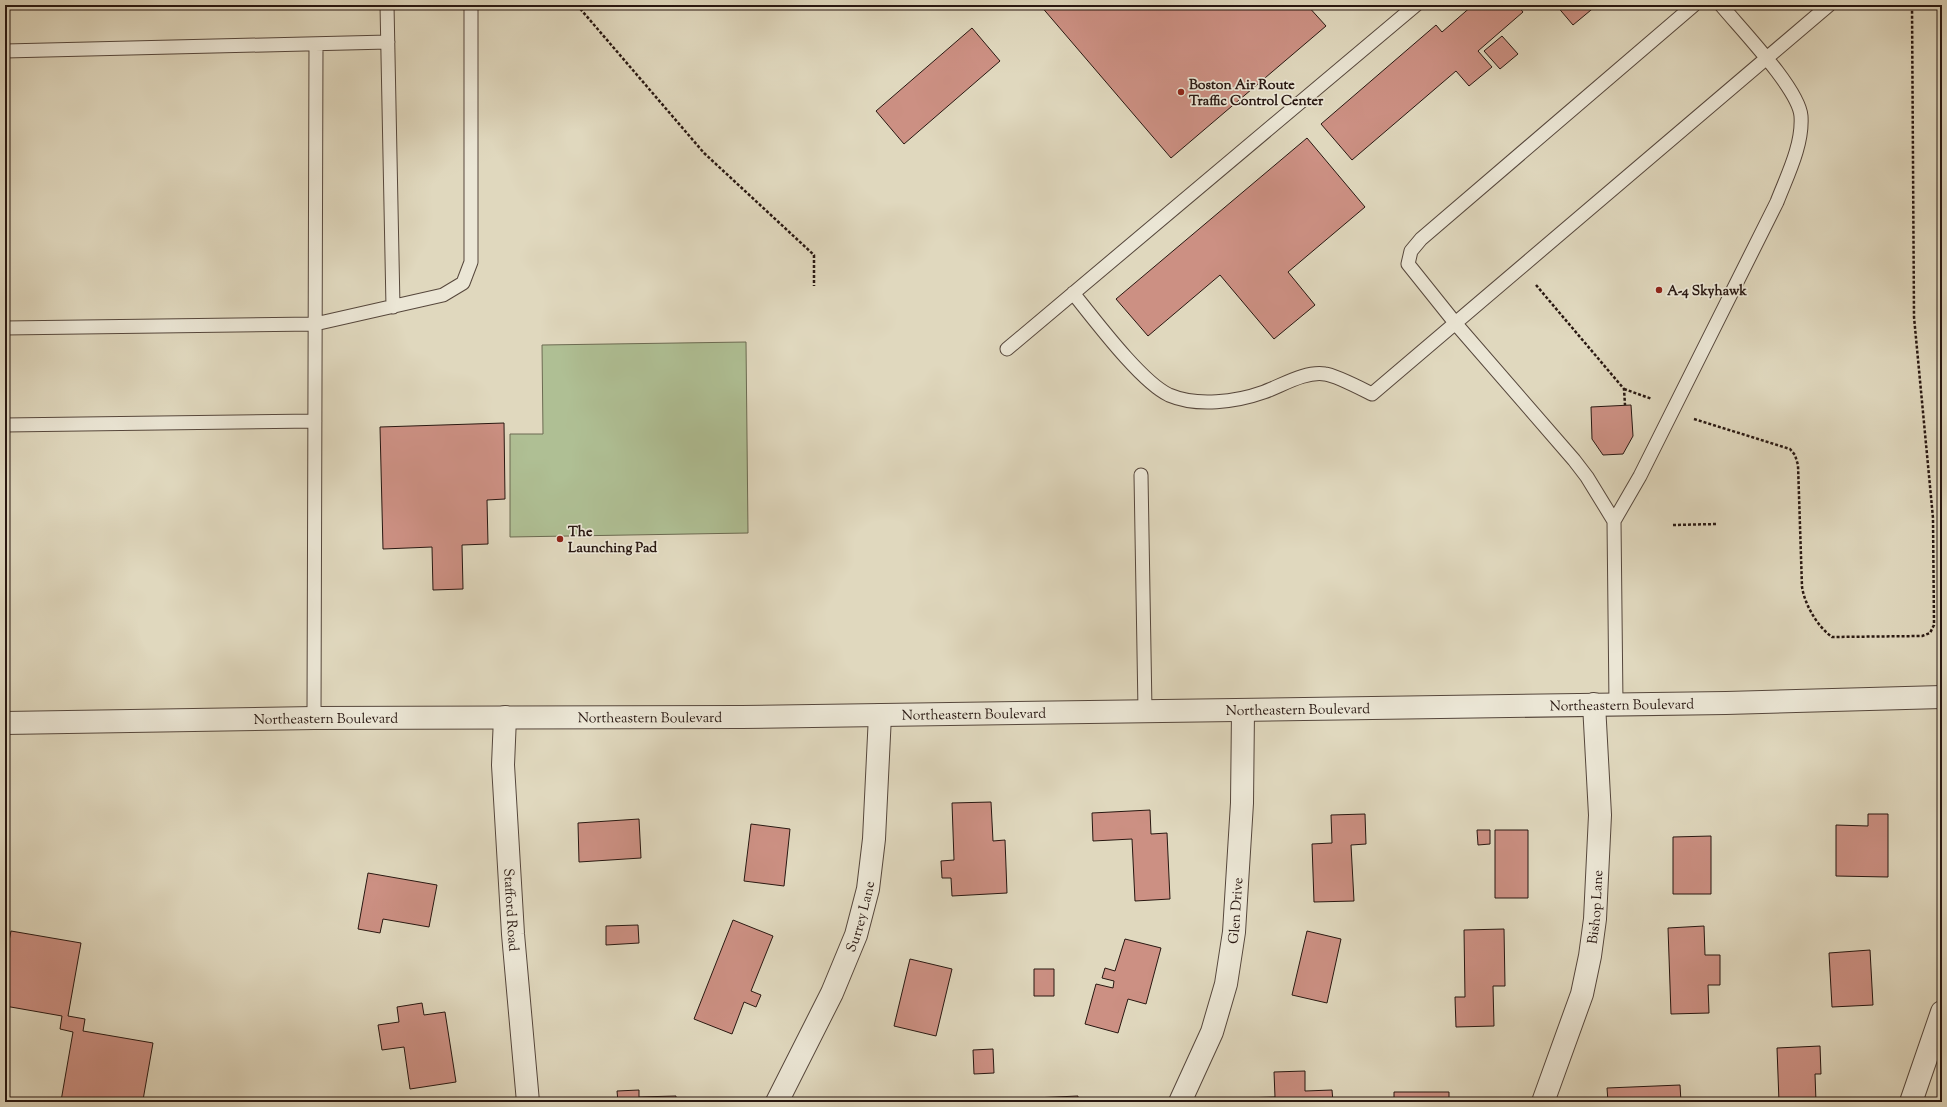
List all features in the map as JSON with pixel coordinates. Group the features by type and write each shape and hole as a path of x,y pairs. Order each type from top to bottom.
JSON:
{"street":[{"name":"Northeastern Boulevard","path":"5,723 314,718 742,718 1145,710 1244,710 1616,704 1942,697"},
{"name":"Bishop Lane","path":"1543,1102 1582,994 1590,956 1595,919 1600,814 1594,704"},
{"name":"Glen Drive","path":"1180,1102 1212,1032 1226,984 1234,932 1242,803 1244,710"},
{"name":"Surrey Lane","path":"777,1102 832,994 856,935 868,889 874,839 880,715"},
{"name":"Stafford Road","path":"505,717 503,765 513,934 528,1102"},
{"path":"1911,1102 1942,1012"}],"lane":[{"path":"387,5 393,307"},
{"path":"5,328 315,324 443,295 463,283 471,262 471,5"},
{"path":"1007,349 1416,5"},
{"path":"1616,704 1614,521 1587,477 1574,460 1456,324 1408,264 1411,251 1421,239 1694,5"},
{"path":"1614,521 1636,485 1777,202 1790,168 1799,137 1801,116 1797,100 1767,59 1721,5"},
{"path":"1073,293 1128,359 1151,382 1168,395 1192,401 1226,401 1264,392 1303,376 1325,374 1372,394 1829,5"},
{"path":"5,51 388,42"},
{"path":"314,718 316,44"},
{"path":"5,425 315,421"},
{"path":"1141,475 1145,710"}],"path":[{"path":"577,5 704,153 814,255 814,286"},
{"path":"1691,418 1790,449 1795,455 1798,465 1802,587 1804,601 1825,632 1832,637 1922,636 1930,633 1934,625 1932,518 1914,317 1912,5"},
{"path":"1550,302 1624,389 1657,401"},
{"path":"1624,389 1626,405"},
{"path":"1673,525 1717,524"}],"green space":[{"path":"746,342 748,533 510,537 510,434 543,434 542,345"}],"building":[{"name":"Boston Air Route Traffic Control Center","path":"1040,5 1307,5 1326,26 1171,158"},
{"path":"1473,5 1517,5 1523,12 1478,51 1492,67 1469,86 1456,71 1352,160 1321,124 1436,25 1442,32"},
{"path":"1556,5 1597,5 1573,25"},
{"path":"972,28 1000,61 904,144 876,111"},
{"path":"1502,36 1518,54 1500,69 1484,51"},
{"path":"1307,138 1365,207 1288,272 1315,305 1274,339 1220,275 1148,336 1116,299"},
{"path":"1631,405 1633,436 1623,454 1603,455 1592,439 1591,407"},
{"path":"504,423 505,499 487,500 488,544 462,545 463,589 433,590 432,547 383,549 380,427"},
{"path":"991,802 993,841 1005,840 1007,893 952,896 951,878 942,878 941,861 954,860 952,803"},
{"path":"1150,810 1151,834 1167,833 1170,899 1135,901 1132,839 1093,841 1092,813"},
{"path":"1365,814 1366,844 1351,845 1354,901 1314,902 1312,844 1332,843 1331,815"},
{"path":"1868,814 1888,814 1888,877 1836,876 1836,825 1868,826"},
{"path":"639,819 641,858 579,862 578,823"},
{"path":"751,824 790,829 784,886 744,881"},
{"path":"1477,830 1490,830 1490,844 1478,845"},
{"path":"1495,830 1528,830 1528,898 1495,898"},
{"path":"1711,836 1711,894 1673,894 1673,837"},
{"path":"368,873 437,885 429,927 383,919 380,933 358,929"},
{"path":"733,920 773,936 751,991 761,995 756,1007 744,1002 732,1034 694,1019"},
{"path":"638,925 639,943 606,945 606,926"},
{"path":"1704,926 1705,955 1720,955 1720,985 1708,985 1709,1013 1671,1014 1668,928"},
{"path":"1504,929 1505,986 1493,986 1494,1026 1456,1027 1455,997 1465,997 1464,930"},
{"path":"11,931 81,943 68,1016 85,1019 83,1031 153,1043 143,1100 152,1102 61,1101 73,1032 60,1029 62,1016 5,1006 5,945 8,946"},
{"path":"1307,931 1341,939 1327,1003 1292,995"},
{"path":"1125,939 1161,948 1146,1004 1128,999 1118,1033 1085,1024 1096,984 1113,988 1114,981 1102,978 1105,968 1115,971"},
{"path":"1870,950 1873,1005 1832,1007 1829,953"},
{"path":"910,959 952,969 936,1036 894,1026"},
{"path":"1034,969 1054,969 1054,996 1034,996"},
{"path":"422,1003 424,1015 445,1012 456,1082 410,1089 404,1047 382,1050 378,1025 399,1022 397,1007"},
{"path":"1820,1046 1821,1074 1815,1074 1816,1102 1779,1102 1777,1048"},
{"path":"993,1049 994,1073 974,1074 973,1050"},
{"path":"1305,1071 1305,1091 1332,1090 1333,1102 1242,1102 1242,1098 1275,1097 1274,1072"},
{"path":"1680,1085 1681,1102 1608,1102 1607,1088"},
{"path":"639,1090 639,1097 676,1096 676,1102 618,1102 617,1091"},
{"path":"1394,1092 1449,1092 1449,1102 1394,1102"},
{"path":"1078,1096 1078,1102 1011,1102 1011,1099"},
{"path":"913,1098 913,1102 847,1102"}],"place":[{"name":"Boston Air Route Traffic Control Center","path":"1181,92"},
{"name":"A-4 Skyhawk","path":"1659,290"},
{"name":"The Launching Pad","path":"560,539"}]}
